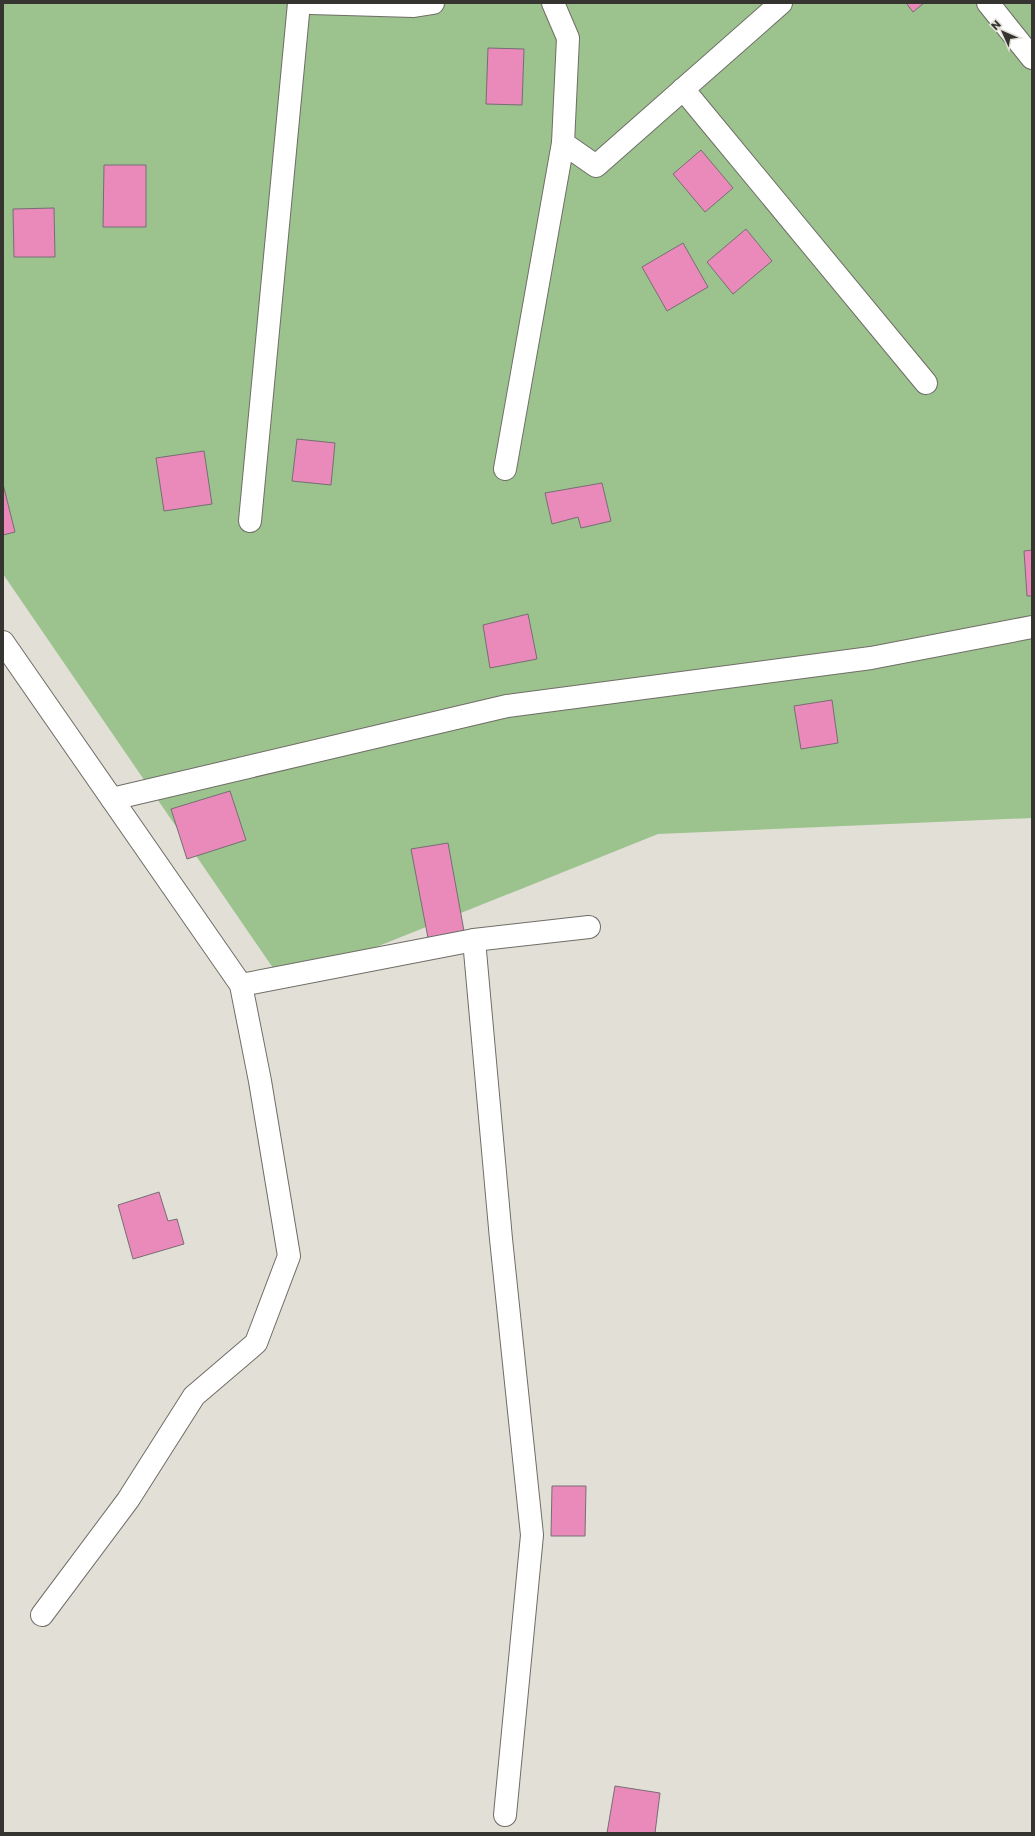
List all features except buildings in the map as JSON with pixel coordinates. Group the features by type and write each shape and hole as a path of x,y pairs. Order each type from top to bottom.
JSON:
{"street":[{"path":"250,521 299,3"},
{"path":"311,3 414,6 433,3"},
{"path":"505,469 563,143 568,38 553,3"},
{"path":"563,143 596,166 781,3"},
{"path":"988,3 1032,58"},
{"path":"683,89 926,383"},
{"path":"112,799 507,706 871,658 1032,627"},
{"path":"3,642 242,985 260,1081 289,1256 256,1343 194,1396 128,1500 42,1615"},
{"path":"242,985 474,940 589,927"},
{"path":"474,940 501,1239 532,1535 505,1815"}],"green space":[{"path":"3,3 1032,3 1032,818 658,834 284,984 3,574"}]}
